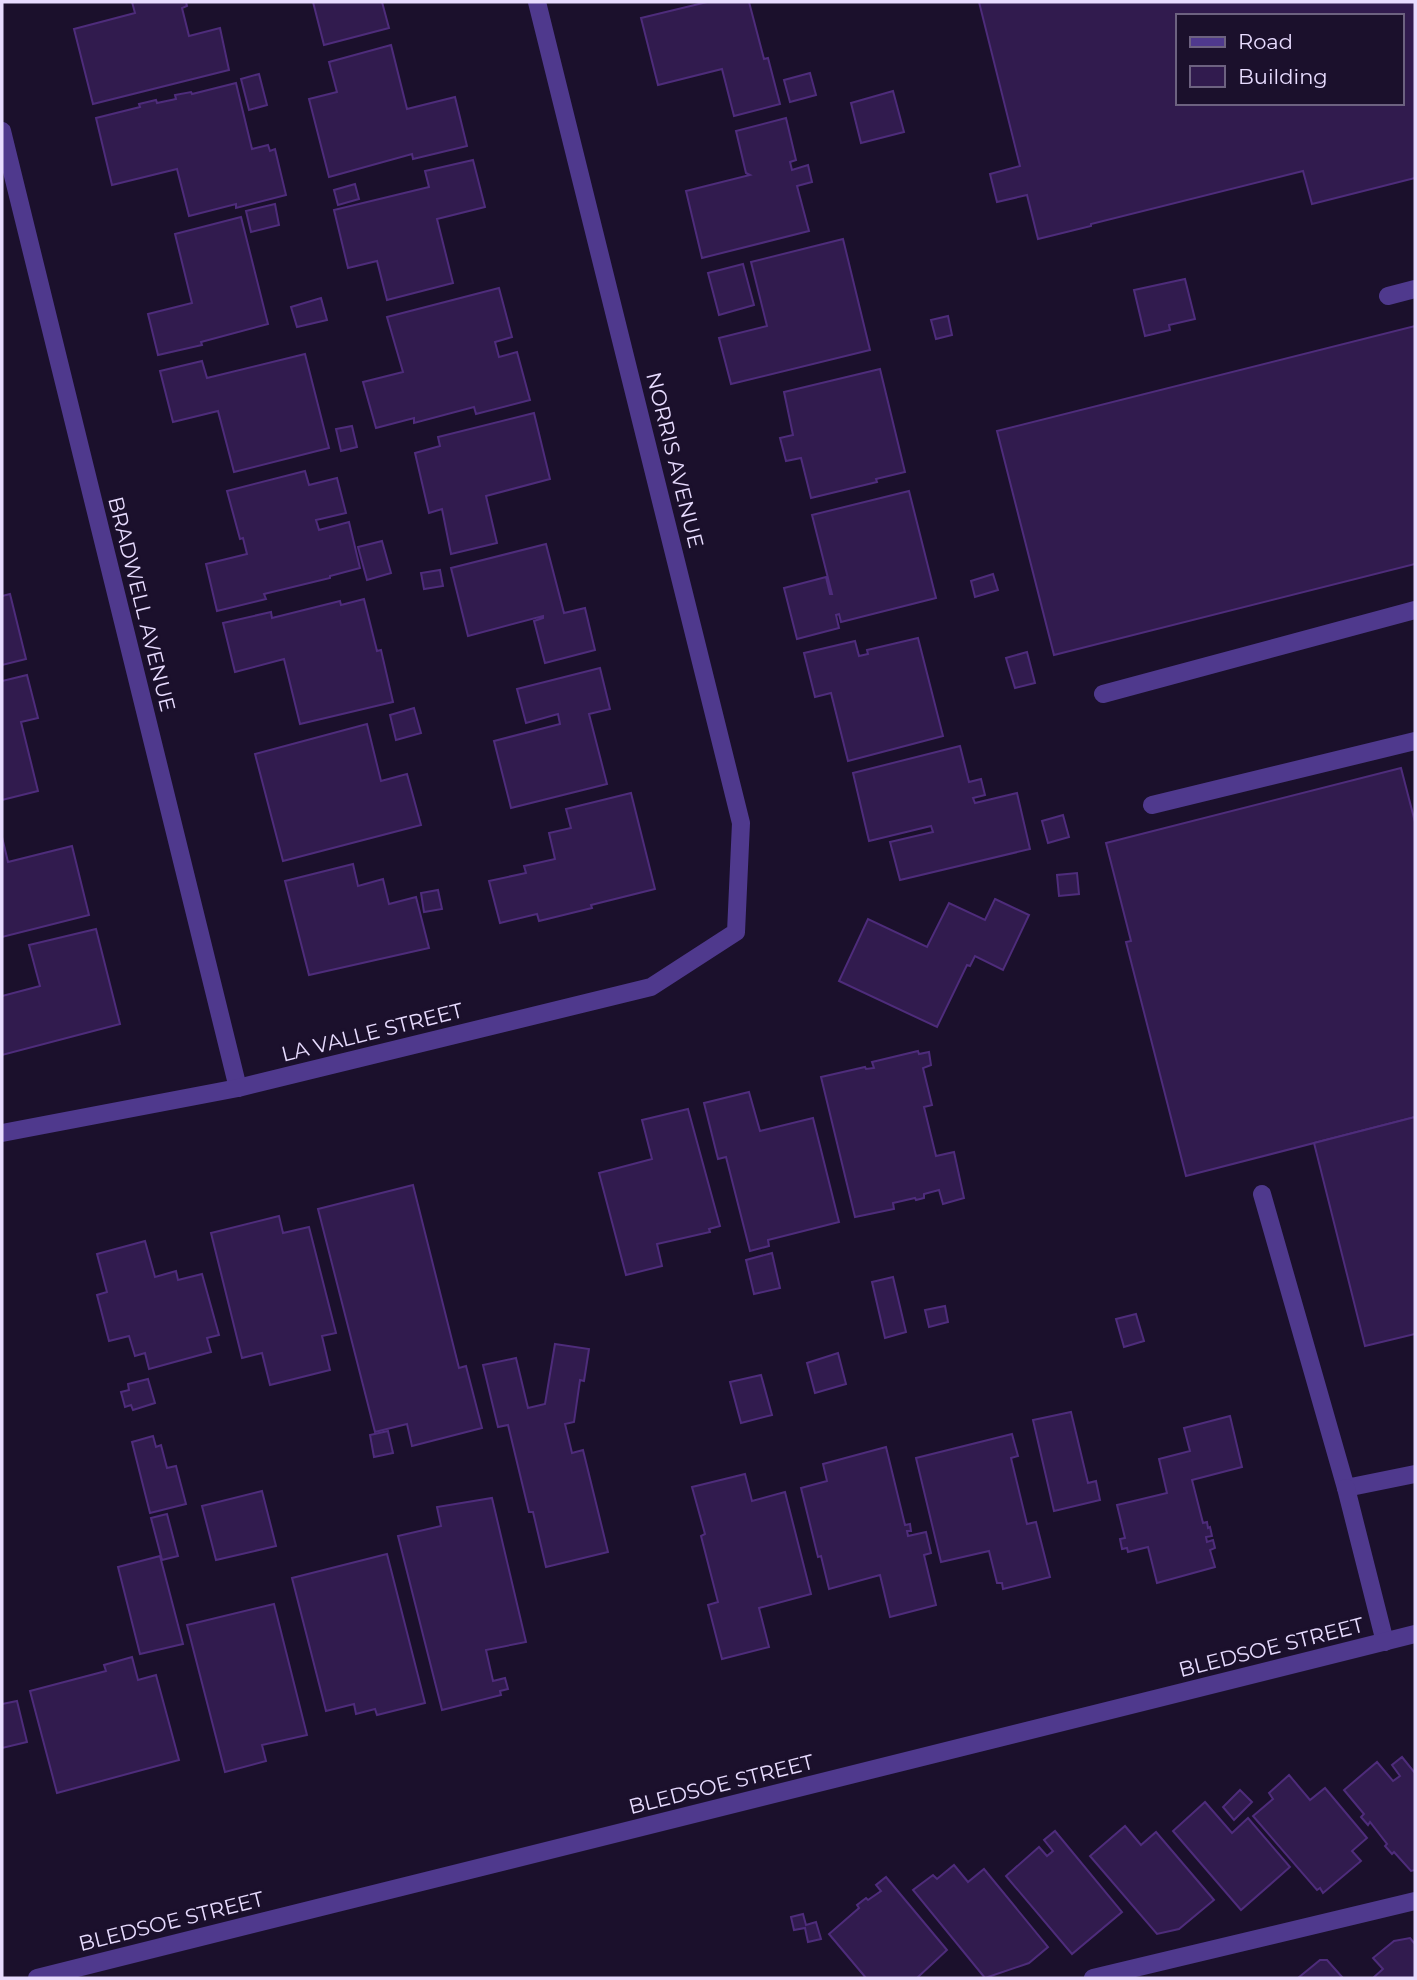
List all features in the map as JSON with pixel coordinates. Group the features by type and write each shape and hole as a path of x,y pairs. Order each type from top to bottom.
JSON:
{"street":[{"name":"NORRIS AVENUE","path":"537,2 741,823 736,932"},
{"name":"BRADWELL AVENUE","path":"2,131 238,1088"},
{"path":"1388,296 1415,289"},
{"path":"1102,694 1415,610"},
{"path":"1152,805 1415,741"},
{"name":"LA VALLE STREET","path":"2,1133 238,1088 651,987 736,932"},
{"path":"1262,1194 1346,1488 1385,1642"},
{"path":"1346,1488 1415,1474"},
{"name":"BLEDSOE STREET","path":"37,1978 1415,1634"},
{"path":"1093,1978 1415,1901"}],"building":[{"path":"132,2 186,2 187,6 182,8 189,36 220,28 229,70 93,104 74,29 135,13"},
{"path":"313,2 382,2 389,28 324,45"},
{"path":"707,2 749,2 764,59 768,58 780,104 734,116 722,69 658,85 641,18"},
{"path":"979,2 1415,2 1415,178 1312,204 1303,171 1038,239 1027,195 997,202 990,174 1020,166"},
{"path":"391,45 407,109 455,97 467,146 413,159 412,154 329,177 309,99 337,92 329,62"},
{"path":"810,73 816,95 790,102 784,80"},
{"path":"259,74 267,105 249,110 241,79"},
{"path":"236,83 252,149 268,145 270,151 275,149 286,195 236,208 236,204 189,216 177,169 112,185 96,118 140,107 139,104 176,99 175,95 192,94"},
{"path":"893,91 904,132 861,143 851,103"},
{"path":"786,118 796,160 790,162 792,170 808,165 812,182 797,186 809,231 702,258 686,191 750,175 746,173 736,131"},
{"path":"473,160 485,207 437,219 453,283 387,300 377,261 348,268 334,210 429,187 425,171"},
{"path":"355,184 359,199 338,205 334,190"},
{"path":"275,204 279,225 251,232 246,211"},
{"path":"241,217 268,324 201,342 202,345 158,355 148,314 192,303 175,234"},
{"path":"843,239 870,350 731,384 719,338 767,326 751,262"},
{"path":"743,264 754,305 719,315 708,273"},
{"path":"1185,279 1195,319 1169,325 1170,330 1145,336 1134,290"},
{"path":"499,288 512,337 495,342 499,357 517,352 530,400 476,414 474,407 414,423 414,418 376,428 363,382 403,372 387,317"},
{"path":"321,298 327,320 297,327 291,307"},
{"path":"948,316 952,335 936,339 931,320"},
{"path":"1415,326 1415,564 1054,655 997,431"},
{"path":"305,354 329,448 234,472 218,411 173,422 160,371 202,361 207,378"},
{"path":"880,369 905,472 876,479 877,482 811,498 801,458 786,461 780,438 793,435 784,392"},
{"path":"534,413 550,479 486,496 497,543 451,554 442,509 429,513 415,453 440,446 438,437"},
{"path":"352,426 357,447 341,451 336,429"},
{"path":"305,471 309,485 337,478 346,513 316,520 319,530 349,522 360,568 264,594 266,599 217,611 206,564 247,554 243,538 240,539 227,491"},
{"path":"909,491 936,598 841,622 839,614 836,615 839,628 797,639 784,588 826,577 832,594 812,515"},
{"path":"382,541 391,573 367,580 358,547"},
{"path":"546,544 564,613 585,608 595,650 545,663 534,621 543,616 468,636 451,568"},
{"path":"440,570 443,586 424,589 421,573"},
{"path":"993,574 998,590 975,597 971,581"},
{"path":"10,594 26,659 2,665 2,596"},
{"path":"364,599 377,651 381,650 393,702 300,724 284,659 235,672 223,623 271,612 272,618 340,601 341,605"},
{"path":"918,638 943,736 848,761 831,693 815,697 804,653 855,641 859,656 868,654 867,650"},
{"path":"1027,652 1035,683 1015,688 1006,658"},
{"path":"600,668 610,709 589,714 607,784 511,808 494,741 560,724 558,714 526,723 517,689"},
{"path":"27,675 38,718 21,722 38,791 2,800 2,681"},
{"path":"414,708 421,733 396,740 390,715"},
{"path":"367,724 381,781 407,774 421,825 283,861 255,754"},
{"path":"960,746 969,782 981,779 985,795 973,798 975,803 1017,793 1030,849 900,880 890,842 933,832 931,826 869,841 853,773"},
{"path":"1401,768 1415,822 1415,1117 1186,1176 1126,942 1131,941 1106,843"},
{"path":"631,793 655,889 539,921 537,914 500,923 489,881 526,873 524,866 555,859 549,833 571,828 566,809"},
{"path":"1063,815 1069,837 1048,843 1042,821"},
{"path":"2,837 8,862 72,846 89,915 2,937"},
{"path":"353,864 358,886 383,879 389,904 416,897 429,948 309,975 285,881"},
{"path":"1077,873 1079,894 1059,896 1057,875"},
{"path":"438,890 442,909 424,912 421,893"},
{"path":"995,899 1029,915 1003,970 975,956 970,966 967,965 937,1027 839,981 868,919 927,947 949,903 985,920"},
{"path":"96,929 120,1024 2,1055 2,996 40,986 29,945"},
{"path":"918,1051 919,1054 929,1052 931,1065 923,1068 932,1105 924,1107 936,1156 954,1152 964,1198 943,1204 939,1190 924,1194 924,1198 893,1203 894,1209 855,1217 821,1077 865,1067 874,1068 872,1062"},
{"path":"749,1092 760,1131 813,1118 839,1222 768,1240 769,1246 750,1251 726,1157 718,1159 704,1103"},
{"path":"688,1109 720,1226 709,1229 710,1232 657,1244 662,1266 626,1275 599,1173 652,1159 642,1120"},
{"path":"1415,1117 1415,1334 1365,1346 1314,1143"},
{"path":"413,1185 459,1368 466,1366 482,1428 412,1446 407,1424 375,1432 318,1209"},
{"path":"279,1216 283,1233 309,1227 336,1333 322,1336 330,1370 270,1385 262,1353 242,1358 211,1233"},
{"path":"145,1241 155,1277 176,1271 178,1280 202,1274 219,1335 207,1338 211,1352 149,1369 145,1353 135,1356 129,1336 109,1341 97,1295 107,1292 97,1254"},
{"path":"772,1253 780,1288 754,1294 746,1260"},
{"path":"893,1277 906,1332 885,1338 872,1282"},
{"path":"945,1306 948,1322 929,1327 925,1310"},
{"path":"1136,1314 1144,1341 1124,1347 1116,1319"},
{"path":"555,1344 589,1349 584,1381 580,1380 574,1422 565,1424 572,1453 583,1450 608,1552 546,1567 533,1512 529,1512 508,1425 498,1427 483,1365 516,1358 528,1408 545,1404"},
{"path":"838,1353 846,1384 815,1393 807,1363"},
{"path":"761,1375 772,1415 741,1423 730,1382"},
{"path":"148,1379 155,1403 133,1410 131,1405 125,1407 121,1392 129,1390 128,1384"},
{"path":"1071,1412 1088,1483 1096,1481 1100,1500 1054,1511 1033,1420"},
{"path":"1230,1416 1242,1467 1192,1480 1203,1523 1207,1522 1208,1528 1210,1527 1212,1536 1206,1537 1207,1542 1213,1540 1215,1548 1210,1550 1215,1567 1157,1583 1148,1547 1128,1552 1127,1548 1122,1549 1120,1539 1125,1538 1117,1505 1167,1493 1159,1459 1190,1451 1184,1428"},
{"path":"388,1431 393,1453 374,1457 370,1435"},
{"path":"1012,1434 1018,1456 1011,1458 1027,1524 1036,1522 1050,1577 1003,1589 1002,1583 997,1583 989,1551 941,1562 916,1458"},
{"path":"153,1436 156,1447 161,1445 167,1468 176,1466 186,1504 150,1513 132,1442"},
{"path":"886,1447 905,1525 910,1524 911,1531 907,1531 908,1536 926,1532 931,1553 924,1555 936,1605 890,1617 880,1575 829,1589 801,1488 827,1481 823,1464"},
{"path":"745,1474 752,1501 785,1492 811,1594 759,1608 769,1647 722,1659 708,1605 718,1602 701,1536 705,1534 692,1487"},
{"path":"262,1491 276,1546 216,1560 202,1506"},
{"path":"492,1498 526,1642 486,1650 493,1681 505,1678 508,1689 500,1691 501,1695 442,1710 398,1536 441,1526 437,1507"},
{"path":"167,1514 178,1556 162,1560 151,1518"},
{"path":"387,1554 425,1703 377,1715 375,1709 356,1714 354,1704 326,1711 292,1578"},
{"path":"160,1556 183,1644 140,1654 118,1567"},
{"path":"274,1604 307,1735 262,1745 266,1761 225,1772 187,1625"},
{"path":"132,1657 138,1680 156,1675 179,1760 57,1793 30,1691 106,1671 104,1665"},
{"path":"17,1701 27,1742 2,1748 2,1704"},
{"path":"1402,1757 1415,1773 1415,1870 1411,1871 1385,1846 1387,1844 1370,1822 1368,1825 1361,1817 1364,1814 1344,1790 1377,1762 1393,1781 1400,1776 1392,1765"},
{"path":"1289,1775 1310,1800 1325,1788 1367,1838 1352,1851 1361,1861 1323,1893 1320,1888 1317,1890 1253,1816 1273,1799 1269,1793"},
{"path":"1240,1790 1252,1802 1234,1820 1223,1807"},
{"path":"1205,1802 1232,1833 1248,1818 1290,1867 1241,1910 1173,1831"},
{"path":"1125,1826 1141,1845 1156,1832 1214,1900 1179,1929 1157,1934 1090,1856"},
{"path":"1055,1831 1122,1912 1072,1954 1006,1876 1039,1847 1047,1856 1053,1851 1044,1840"},
{"path":"954,1865 968,1882 984,1869 1048,1947 1029,1963 985,1978 913,1890 933,1875 937,1879"},
{"path":"886,1877 947,1950 917,1978 866,1978 829,1934 859,1908 857,1905 881,1891 876,1885"},
{"path":"803,1914 806,1925 816,1922 821,1939 808,1942 805,1928 794,1930 791,1917"},
{"path":"1410,1938 1415,1944 1415,1978 1373,1978 1383,1969 1373,1958 1394,1941"},
{"path":"1320,1960 1327,1960 1343,1978 1298,1978"}]}
